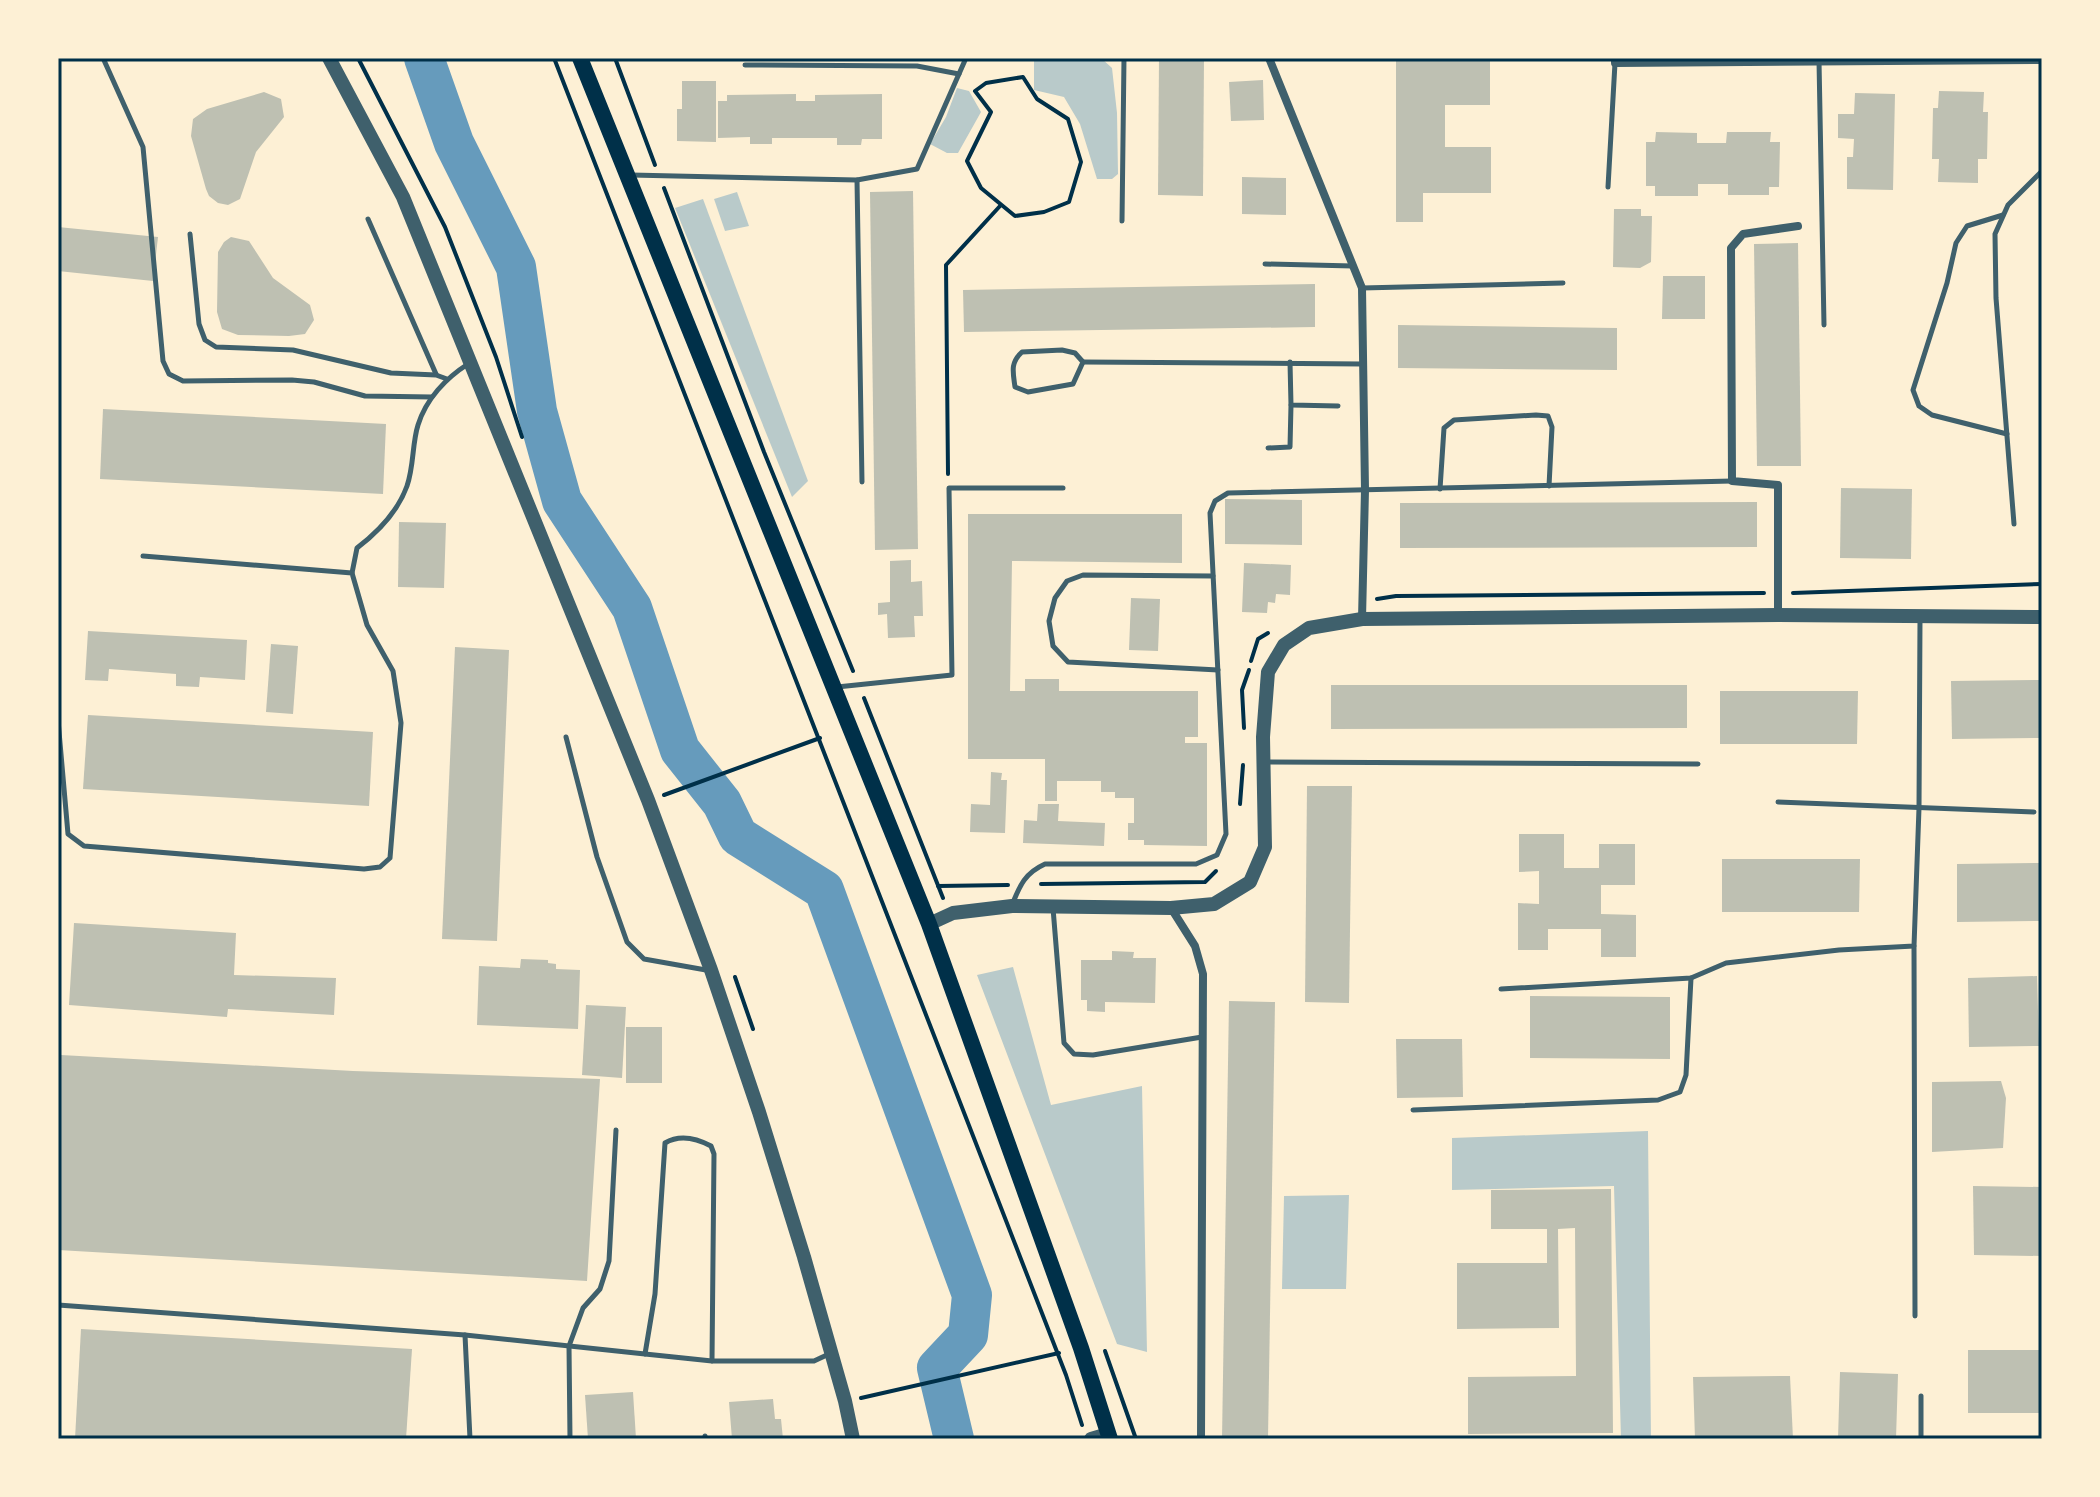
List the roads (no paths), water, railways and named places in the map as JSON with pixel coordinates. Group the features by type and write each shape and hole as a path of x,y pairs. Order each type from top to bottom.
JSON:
{"main road":[{"path":"580,58 832,687 851,724 929,924 1081,1348 1109,1436"}],"street":[{"path":"329,58 403,197 648,800 711,970 773,1156 845,1401 853,1439"},
{"path":"1269,58 1362,288 1365,490 1362,619"},
{"path":"1615,60 2042,60"},
{"path":"1778,615 1778,485 1732,481 1731,248 1743,234 1798,226"},
{"path":"929,924 953,913 1012,906 1171,908 1214,904 1250,882 1265,847 1264,762 1268,672 1284,645 1309,628 1362,619 1778,615 2042,617"},
{"path":"1171,908 1195,946 1203,974 1201,1439"},
{"path":"1087,1433 1109,1436"}],"lane":[{"path":"103,58 143,147 163,361 169,374 183,381 292,380 314,382 365,396 432,397"},
{"path":"852,58 852,66"},
{"path":"626,175 857,180 917,169 966,58"},
{"path":"1122,221 1124,58"},
{"path":"1608,187 1615,60"},
{"path":"1819,60 1824,325"},
{"path":"745,65 780,62 917,66 959,74"},
{"path":"2014,524 1996,298 1995,234 2008,205 2042,171"},
{"path":"857,180 862,482"},
{"path":"2003,215 1967,226 1956,243 1947,283 1913,390 1919,406 1932,415 2007,434"},
{"path":"368,219 436,375"},
{"path":"190,234 199,324 205,340 216,347 293,350 391,373 436,375 447,379"},
{"path":"1265,264 1354,267"},
{"path":"1362,288 1563,283"},
{"path":"1083,362 1073,384 1028,392 1015,387 1012,367 1014,359 1022,352 1062,350 1075,353 1083,362 1364,364"},
{"path":"1268,448 1290,447 1290,362"},
{"path":"58,720 68,834 84,846 364,869 380,867 390,858 401,723 393,671 367,625 352,573 357,548 389,518 407,487 418,425 432,397 447,379 469,363"},
{"path":"1291,405 1338,406"},
{"path":"1440,489 1444,428 1454,420 1536,415 1548,416 1552,427 1549,486"},
{"path":"1012,906 1020,884 1030,871 1045,864 1196,864 1217,855 1226,834 1210,513 1215,501 1228,493 1732,481"},
{"path":"832,687 952,675 949,488 1063,488"},
{"path":"143,556 352,573"},
{"path":"1213,576 1083,575 1067,581 1055,598 1049,621 1053,646 1068,662 1218,670"},
{"path":"1915,1316 1914,946 1919,808 1920,618"},
{"path":"566,737 597,857 627,942 644,959 711,970"},
{"path":"1264,762 1698,764"},
{"path":"1778,802 2034,812"},
{"path":"1053,906 1064,1043 1074,1054 1093,1055 1202,1037"},
{"path":"1501,989 1691,978 1726,963 1839,950 1914,946"},
{"path":"1413,1110 1658,1100 1680,1092 1686,1075 1691,978"},
{"path":"570,1439 569,1346 583,1308 600,1289 609,1261 616,1130"},
{"path":"645,1354 655,1294 665,1143 685,1138 701,1140 711,1146 714,1154 712,1361"},
{"path":"58,1305 465,1335 712,1361 814,1361 829,1354"},
{"path":"465,1335 470,1439"},
{"path":"1921,1396 1921,1439"}],"waterway":[{"path":"424,58 454,143 516,267 537,411 562,501 632,608 680,750 722,803 738,836 824,890 972,1295 968,1335 937,1368 954,1439"}]}
